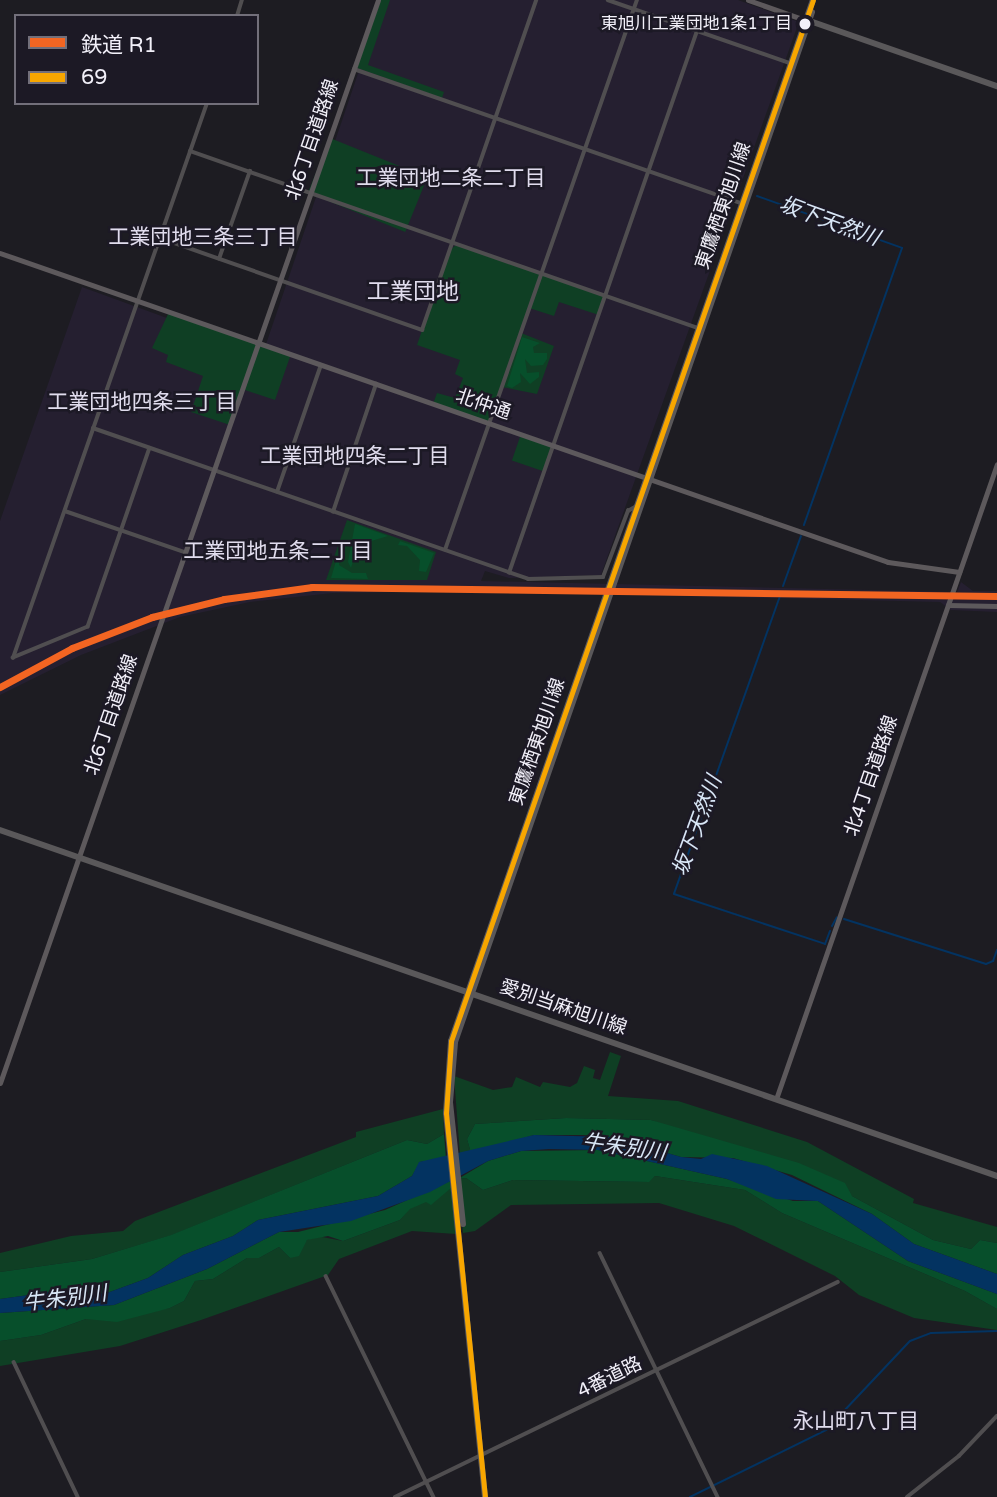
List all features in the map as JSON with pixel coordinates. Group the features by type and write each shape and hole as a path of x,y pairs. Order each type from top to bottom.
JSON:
{"main road":[{"name":"東鷹栖東旭川線","path":"487,1497 450,1122 452,1056 470,993 815,0"},
{"path":"807,21 997,86"},
{"name":"東鷹栖東旭川線","path":"610,590 636,506 649,478"},
{"name":"愛別当麻旭川線","path":"0,830 997,1176"}],"street":[{"name":"北6丁目道路線","path":"0,1083 377,0"},
{"path":"160,238 422,330 536,0"},
{"path":"608,0 792,64"},
{"path":"445,551 637,0"},
{"path":"748,0 807,21"},
{"path":"509,573 697,31"},
{"path":"354,69 744,204"},
{"path":"150,448 88,626 18,660 13,658 205,105"},
{"path":"190,151 701,329"},
{"path":"219,259 250,172"},
{"name":"北仲通","path":"0,253 888,562 960,572"},
{"path":"277,492 321,365"},
{"path":"333,512 376,384"},
{"path":"93,428 528,579 603,577 628,511 636,506"},
{"name":"北4丁目道路線","path":"776,1099 997,464"},
{"path":"65,511 185,552"},
{"path":"948,605 997,606"},
{"path":"600,1253 718,1497"},
{"path":"326,1276 434,1497"},
{"name":"4番道路","path":"395,1497 836,1282"},
{"path":"13,1362 78,1497"},
{"path":"907,1497 958,1457 997,1416"}],"shaded area":[{"path":"383,0 738,0 799,22 601,575 509,578 485,571 481,581 957,592 961,582 973,591 997,591 997,612 951,610 940,602 466,591 333,593 250,602 180,617 81,655 0,695 0,521 82,287 263,353"}],"green space":[{"path":"381,0 390,0 368,65 444,92 442,98 357,68"},
{"path":"330,138 427,177 405,232 308,193"},
{"path":"457,244 603,295 604,300 599,315 559,302 554,316 529,308 521,333 554,346 537,394 502,387 489,423 433,404 437,393 455,398 463,378 455,374 460,360 417,345 449,251"},
{"path":"169,312 291,354 275,400 242,389 230,425 191,412 203,376 166,362 168,355 152,348"},
{"path":"522,337 540,343 533,347 534,353 547,353 547,359 543,365 531,366 525,359 527,373 539,372 539,377 530,384 520,373 521,382 512,388 507,386"},
{"path":"521,434 553,445 544,472 512,460"},
{"path":"347,520 436,552 427,580 326,580"},
{"path":"355,524 388,536 358,545 351,568 348,562"},
{"path":"400,541 434,553 426,572 419,571 420,560 407,546 398,545"},
{"path":"341,544 339,565 352,573 366,573 368,579 331,578"},
{"path":"610,1052 621,1056 608,1096 678,1101 807,1142 914,1199 913,1203 997,1227 997,1243 980,1240 971,1249 933,1240 852,1196 651,1120 565,1118 475,1124 467,1139 471,1153 460,1155 454,1076 493,1090 512,1087 516,1077 540,1087 543,1082 570,1087 577,1083 584,1066 595,1070 593,1078 600,1080"},
{"path":"443,1109 444,1134 427,1144 407,1140 172,1235 92,1259 0,1272 0,1253 71,1236 123,1231 135,1221 356,1137 356,1132"},
{"path":"566,1118 651,1120 799,1163 845,1183 852,1196 933,1240 971,1249 980,1240 997,1243 997,1274 914,1244 872,1214 792,1175 733,1158 681,1157 611,1137 582,1135 534,1135 471,1153 467,1139 475,1124"},
{"path":"444,1134 446,1158 420,1162 412,1176 378,1196 258,1220 233,1236 183,1255 148,1278 107,1293 84,1296 51,1292 0,1299 0,1272 92,1259 171,1235 407,1140 427,1144"},
{"path":"598,1150 727,1179 793,1201 818,1201 908,1261 997,1294 997,1309 965,1291 782,1213 745,1190 655,1176 649,1182 513,1180 483,1190 466,1178 458,1179 488,1161 521,1151"},
{"path":"655,1176 745,1190 782,1213 965,1291 997,1309 997,1330 914,1318 859,1295 835,1276 734,1226 659,1203 511,1205 475,1231 463,1233 458,1179 466,1178 483,1190 513,1180 648,1182"},
{"path":"450,1181 451,1188 431,1205 426,1202 410,1209 400,1220 343,1241 328,1236 307,1240 299,1256 290,1258 279,1247 259,1258 247,1258 213,1279 195,1281 184,1301 170,1308 117,1322 86,1319 41,1335 0,1341 0,1313 114,1305 207,1269 279,1232 298,1232 385,1210"},
{"path":"451,1188 456,1234 412,1231 339,1259 328,1275 201,1320 120,1346 0,1366 0,1341 41,1335 86,1319 170,1308 184,1301 195,1281 213,1279 247,1258 259,1258 279,1247 290,1258 307,1240 317,1236 343,1241 400,1220 409,1209"}],"water":[{"name":"牛朱別川","path":"534,1135 611,1137 681,1157 701,1159 712,1154 767,1166 872,1214 914,1244 997,1274 997,1294 908,1261 818,1201 776,1199 727,1179 598,1150 549,1149 521,1151 488,1161 430,1192 351,1221 279,1232 207,1269 114,1305 0,1313 0,1299 51,1292 84,1296 107,1293 148,1278 183,1255 233,1236 258,1220 378,1196 412,1176 419,1162"}],"waterway":[{"name":"坂下天然川","path":"757,196 902,248 804,525"},
{"name":"坂下天然川","path":"783,586 801,536"},
{"name":"坂下天然川","path":"780,596 674,894 825,944 830,931"},
{"name":"坂下天然川","path":"832,926 837,917"},
{"name":"坂下天然川","path":"844,919 986,964 993,961 997,950"},
{"path":"690,1497 826,1430 910,1341 931,1333 997,1331"}],"rail line":[{"name":"R1","path":"0,687 72,648 152,617 224,599 312,587 997,596"}],"transit line":[{"name":"69","path":"485,1497 446,1113 451,1041 813,0"}],"place":[{"name":"東旭川工業団地1条1丁目","path":"805,24"}],"district":[{"name":"工業団地二条二丁目","path":"451,179"},
{"name":"工業団地三条三丁目","path":"203,238"},
{"name":"工業団地","path":"413,292"},
{"name":"工業団地四条三丁目","path":"142,403"},
{"name":"工業団地四条二丁目","path":"355,457"},
{"name":"工業団地五条二丁目","path":"278,552"},
{"name":"永山町八丁目","path":"856,1422"}]}
